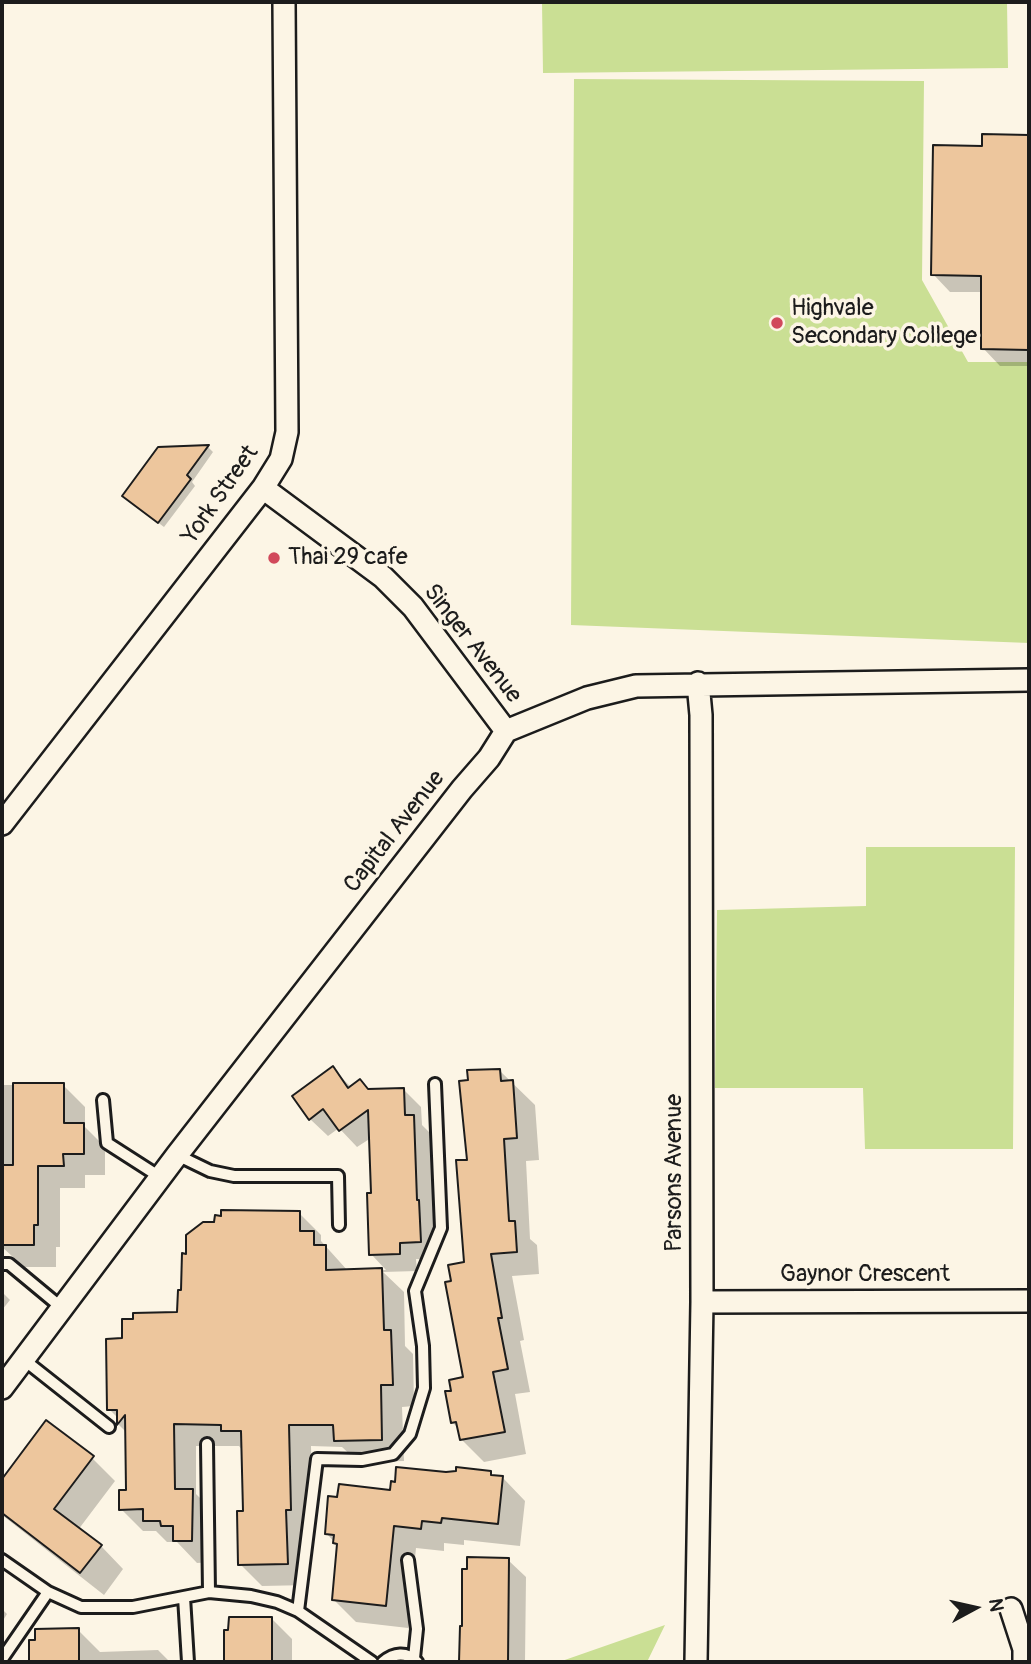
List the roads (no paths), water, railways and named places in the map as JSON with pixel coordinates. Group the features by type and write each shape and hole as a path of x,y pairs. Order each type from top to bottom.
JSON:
{"street":[{"name":"York Street","path":"2,824 263,488 281,458 287,432 284,2"},
{"name":"Singer Avenue","path":"263,488 383,577 413,607 506,731"},
{"path":"506,731 587,698 636,686 1029,680"},
{"name":"Parsons Avenue","path":"696,1662 702,1302 701,715 698,683"},
{"name":"Capital Avenue","path":"2,1388 160,1177 489,758 506,731"},
{"name":"Gaynor Crescent","path":"702,1302 1029,1301"},
{"path":"1011,1609 1024,1649 1024,1662"}],"lane":[{"path":"299,1611 317,1459 362,1460 393,1454 410,1434 424,1388 423,1346 415,1291 441,1228 435,1084"},
{"path":"103,1100 107,1143 160,1177"},
{"path":"177,1155 210,1171 234,1176 338,1176 339,1225"},
{"path":"2,1265 9,1264 62,1308"},
{"path":"23,1359 108,1427"},
{"path":"208,1444 209,1592"},
{"path":"2,1560 48,1592 81,1607 133,1606 209,1592 251,1596 277,1602 299,1611 372,1662"},
{"path":"383,1662 392,1655 400,1654 415,1660 418,1629 408,1560"},
{"path":"2,1659 48,1592"},
{"path":"184,1597 188,1662"}],"place":[{"name":"Highvale Secondary College","path":"777,323"},
{"name":"Thai 29 cafe","path":"274,558"}]}
